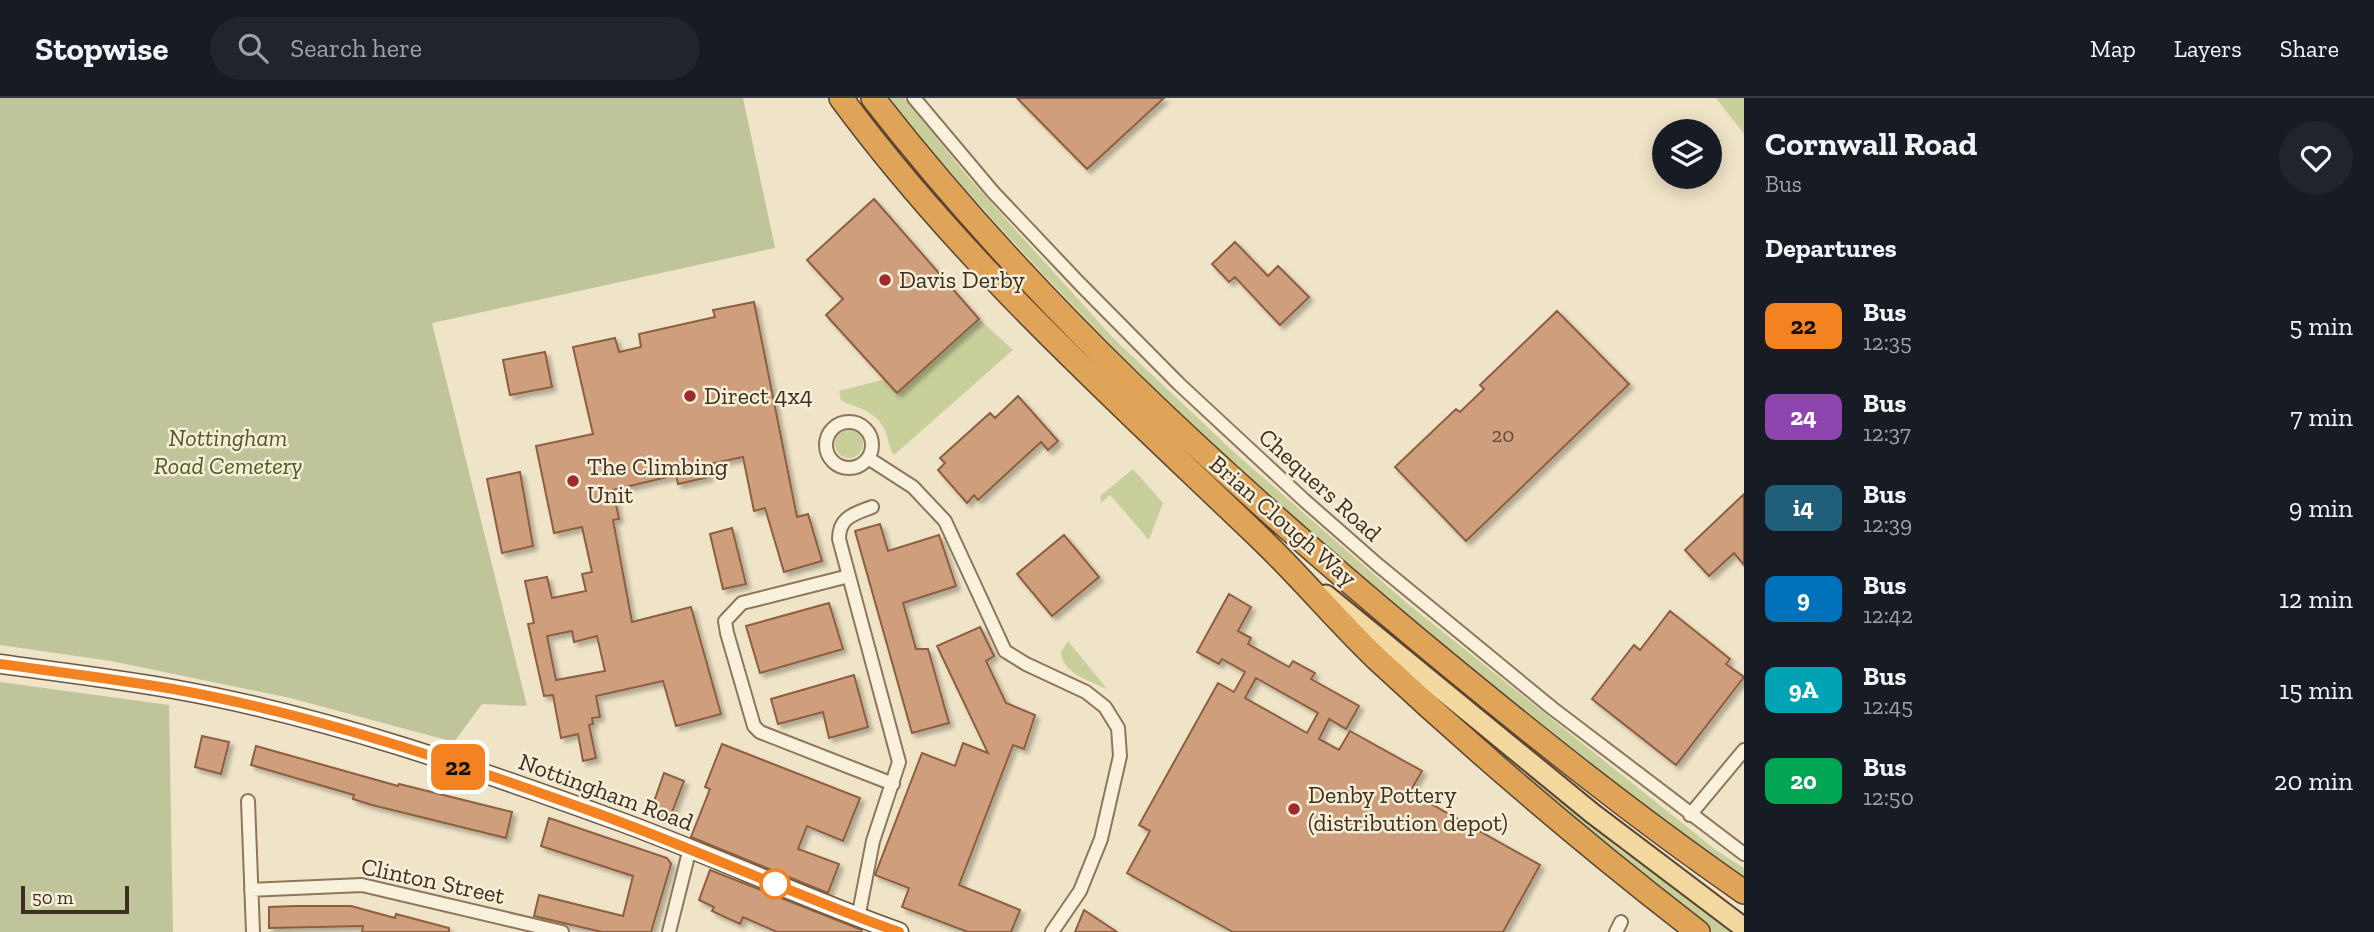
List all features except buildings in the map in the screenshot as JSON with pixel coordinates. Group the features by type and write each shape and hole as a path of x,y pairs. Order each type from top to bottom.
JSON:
{"highway":[{"name":"Brian Clough Way","path":"841,98 906,180 1006,289 1140,426 1261,539"},
{"name":"Brian Clough Way","path":"873,98 947,187 1058,308 1170,420 1273,515 1517,720 1650,826 1744,892"},
{"path":"1261,539 1345,628 1530,798 1698,932"}],"main road":[{"name":"Brian Clough Way","path":"1261,539 1499,738 1653,861 1744,928"}],"street":[{"name":"Chequers Road","path":"914,98 1044,247 1241,442 1388,574 1552,708 1744,854"},
{"path":"868,458 913,487 945,521 1005,651 1026,664 1086,692 1105,708 1118,728 1120,756 1101,839 1080,891 1052,932"},
{"path":"858,918 873,841 899,762 898,750 839,539 842,523 848,516 872,507"},
{"path":"849,576 742,603 725,621 727,633 754,726 760,732 893,784"},
{"name":"Nottingham Road","path":"0,664 174,689 338,729 516,785 690,848 858,918 899,932"},
{"path":"1690,815 1744,750"},
{"path":"248,801 253,932"},
{"path":"669,932 690,848"},
{"name":"Clinton Street","path":"251,890 351,883 562,932"}],"green space":[{"name":"Nottingham Road Cemetery","path":"0,98 743,98 775,248 432,323 527,706 482,704 454,742 290,698 111,661 0,645"},
{"path":"888,98 904,98 969,178 1114,339 1235,453 1408,604 1716,850 1744,868 1744,879 1614,783 1445,648 1249,477 1101,335 946,168"},
{"path":"1716,98 1744,98 1744,134"},
{"path":"979,319 1013,350 894,455 881,422 866,411 841,401 839,391 885,379 898,393"},
{"path":"849,430 859,434 863,444 859,454 849,458 839,454 835,444 839,434"},
{"path":"1133,469 1163,503 1149,540 1110,495 1101,503 1100,496"},
{"path":"1068,641 1108,690 1078,676 1067,666 1061,652"},
{"path":"0,682 169,705 173,932 0,932"},
{"path":"1492,743 1612,839 1615,846 1738,932 1712,932 1604,846 1488,746"}],"bus line":[{"name":"22","path":"0,664 174,689 338,729 596,813 690,848 829,907 899,932"}],"place":[{"name":"Davis Derby","path":"885,280"},
{"name":"Direct 4x4","path":"690,396"},
{"name":"The Climbing Unit","path":"573,481"},
{"name":"Denby Pottery (distribution depot)","path":"1294,809"}]}
